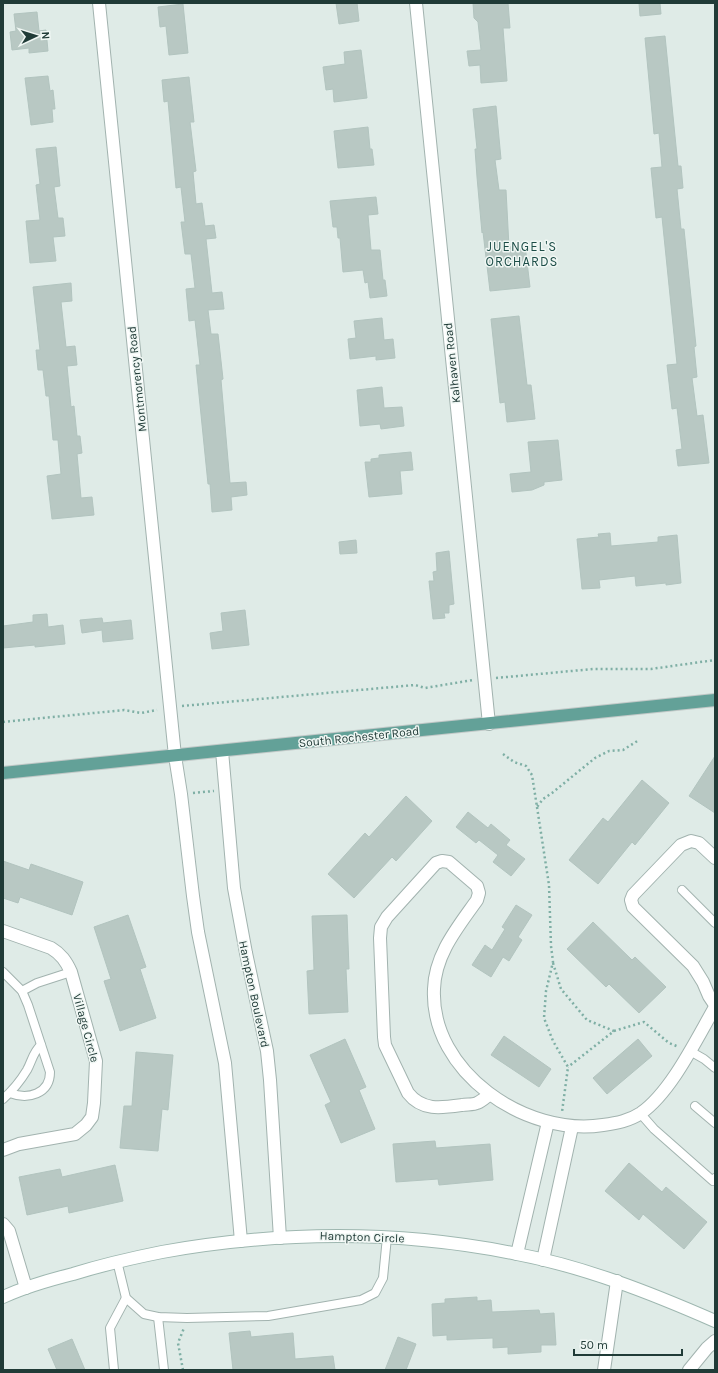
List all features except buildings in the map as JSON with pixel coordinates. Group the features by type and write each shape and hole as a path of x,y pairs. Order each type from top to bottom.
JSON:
{"main road":[{"name":"South Rochester Road","path":"3,773 715,700"}],"street":[{"name":"Montmorency Road","path":"99,3 175,756"},
{"name":"Kalhaven Road","path":"416,3 489,724"},
{"name":"Hampton Boulevard","path":"222,751 234,888 267,1051 280,1238"},
{"path":"175,756 198,932 225,1063 241,1240"},
{"path":"490,1094 478,1103 457,1106 431,1108 420,1103 413,1099 408,1093 385,1045 380,938 381,927 387,916 436,863 442,861 449,862 477,886 479,892 477,900 448,943 439,963 434,987 434,1002 442,1037 459,1065 490,1094 508,1107 548,1122 566,1126 586,1127 616,1123 631,1119 663,1093 690,1051 715,1006 693,966 633,907 632,900 633,895 639,887 681,845 691,841 699,843 715,858"},
{"name":"Village Circle","path":"3,931 51,948 58,952 67,963 71,972 96,1061 92,1117 86,1125 75,1134 19,1144 3,1150"},
{"path":"517,1254 548,1122"},
{"path":"543,1260 566,1126"},
{"path":"3,1224 9,1231 26,1288"},
{"name":"Hampton Circle","path":"4,1294 117,1261 187,1248 241,1240 350,1235 431,1240 517,1254 543,1260 617,1281 675,1303 715,1321"},
{"path":"604,1370 617,1281"},
{"path":"689,1370 715,1340"}],"lane":[{"path":"682,890 715,923"},
{"path":"3,972 22,991 50,1072 50,1080 47,1086 42,1090 26,1096 6,1096"},
{"path":"22,991 37,983 71,972"},
{"path":"6,1096 28,1069 36,1050 41,1045"},
{"path":"690,1051 704,1058 715,1068"},
{"path":"695,1106 715,1123"},
{"path":"640,1113 654,1129 707,1176 713,1181 715,1178"},
{"path":"117,1261 126,1298 144,1314 158,1317 187,1318 268,1316 361,1300 375,1293 383,1278 387,1237"},
{"path":"114,1370 110,1328 126,1298"},
{"path":"158,1317 164,1370"}],"path":[{"path":"3,722 124,710 141,713 170,707 415,685 425,688 484,679 593,669 651,669 715,660"},
{"path":"537,807 543,799 576,775 595,758 609,751 623,750 638,740"},
{"path":"503,754 514,762 526,766 532,775 549,885 553,962 561,989 587,1020 614,1031"},
{"path":"190,793 216,790"},
{"path":"553,962 546,991 544,1018 553,1041 568,1067 566,1126"},
{"path":"568,1067 614,1031 644,1022 669,1043 690,1051"},
{"path":"182,1370 178,1343 187,1318"}],"district":[{"name":"JUENGEL'S ORCHARDS","path":"522,254"}]}
